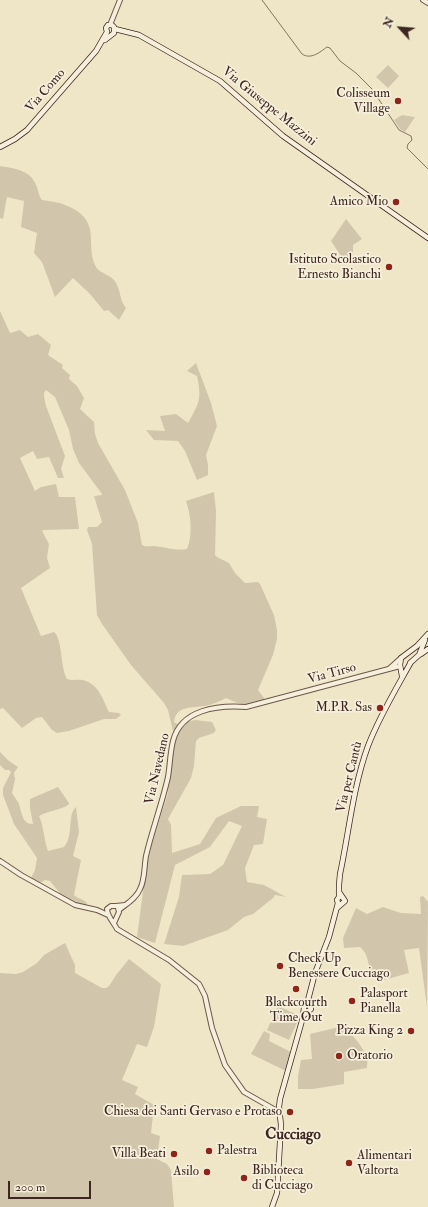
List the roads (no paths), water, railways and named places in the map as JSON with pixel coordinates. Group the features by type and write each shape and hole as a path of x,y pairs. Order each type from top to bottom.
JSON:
{"main road":[{"name":"Via Giuseppe Mazzini","path":"112,30 129,32 153,42 220,81 283,136 428,238"},
{"name":"Via Como","path":"0,147 15,140 27,130 89,59 112,30"},
{"path":"419,655 421,647 428,634"},
{"path":"402,676 401,658 421,647 428,649"},
{"path":"401,667 412,662 428,649"},
{"name":"Via per Cantù","path":"280,1103 307,1006 313,978 328,938 335,910 339,904 344,903 345,900 340,897 340,874 365,756 375,730 402,676 412,662"},
{"path":"272,1207 276,1197 277,1188 281,1125 279,1112 280,1103"}],"street":[{"path":"423,0 428,3"},
{"name":"Via Como","path":"112,30 119,2"},
{"path":"390,668 401,658"},
{"name":"Via Tirso","path":"269,702 346,680 383,672 390,668 401,667"},
{"name":"Via Navedano","path":"117,908 134,899 140,889 146,858 168,775 173,742 179,727 190,716 202,711 214,708 246,708 269,702"},
{"path":"0,861 21,875 75,905 97,910 109,916 116,916"},
{"path":"97,910 107,909 111,906 117,908 114,923"},
{"path":"107,909 109,916 118,931 169,960 199,984 206,996 212,1028 223,1062 244,1092 279,1112"},
{"path":"270,1106 276,1106 280,1103"}],"waterway":[{"path":"262,0 302,54 305,56 312,56 327,47 330,48 340,61 356,73 372,89 399,130 411,136 412,140 408,144 407,148 428,169"}],"place":[{"name":"Colisseum Village","path":"398,101"},
{"name":"Amico Mio","path":"396,202"},
{"name":"Istituto Scolastico Ernesto Bianchi","path":"389,267"},
{"name":"M.P.R. Sas","path":"380,708"},
{"name":"Check Up Benessere Cucciago","path":"280,966"},
{"name":"Blackcourth Time Out","path":"296,989"},
{"name":"Palasport Pianella","path":"352,1001"},
{"name":"Pizza King 2","path":"411,1031"},
{"name":"Oratorio","path":"339,1056"},
{"name":"Chiesa dei Santi Gervaso e Protaso","path":"290,1112"},
{"name":"Palestra","path":"209,1151"},
{"name":"Villa Beati","path":"174,1154"},
{"name":"Alimentari Valtorta","path":"349,1163"},
{"name":"Asilo","path":"207,1172"},
{"name":"Biblioteca di Cucciago","path":"244,1178"}],"district":[{"name":"Cucciago","path":"293,1136"}]}
